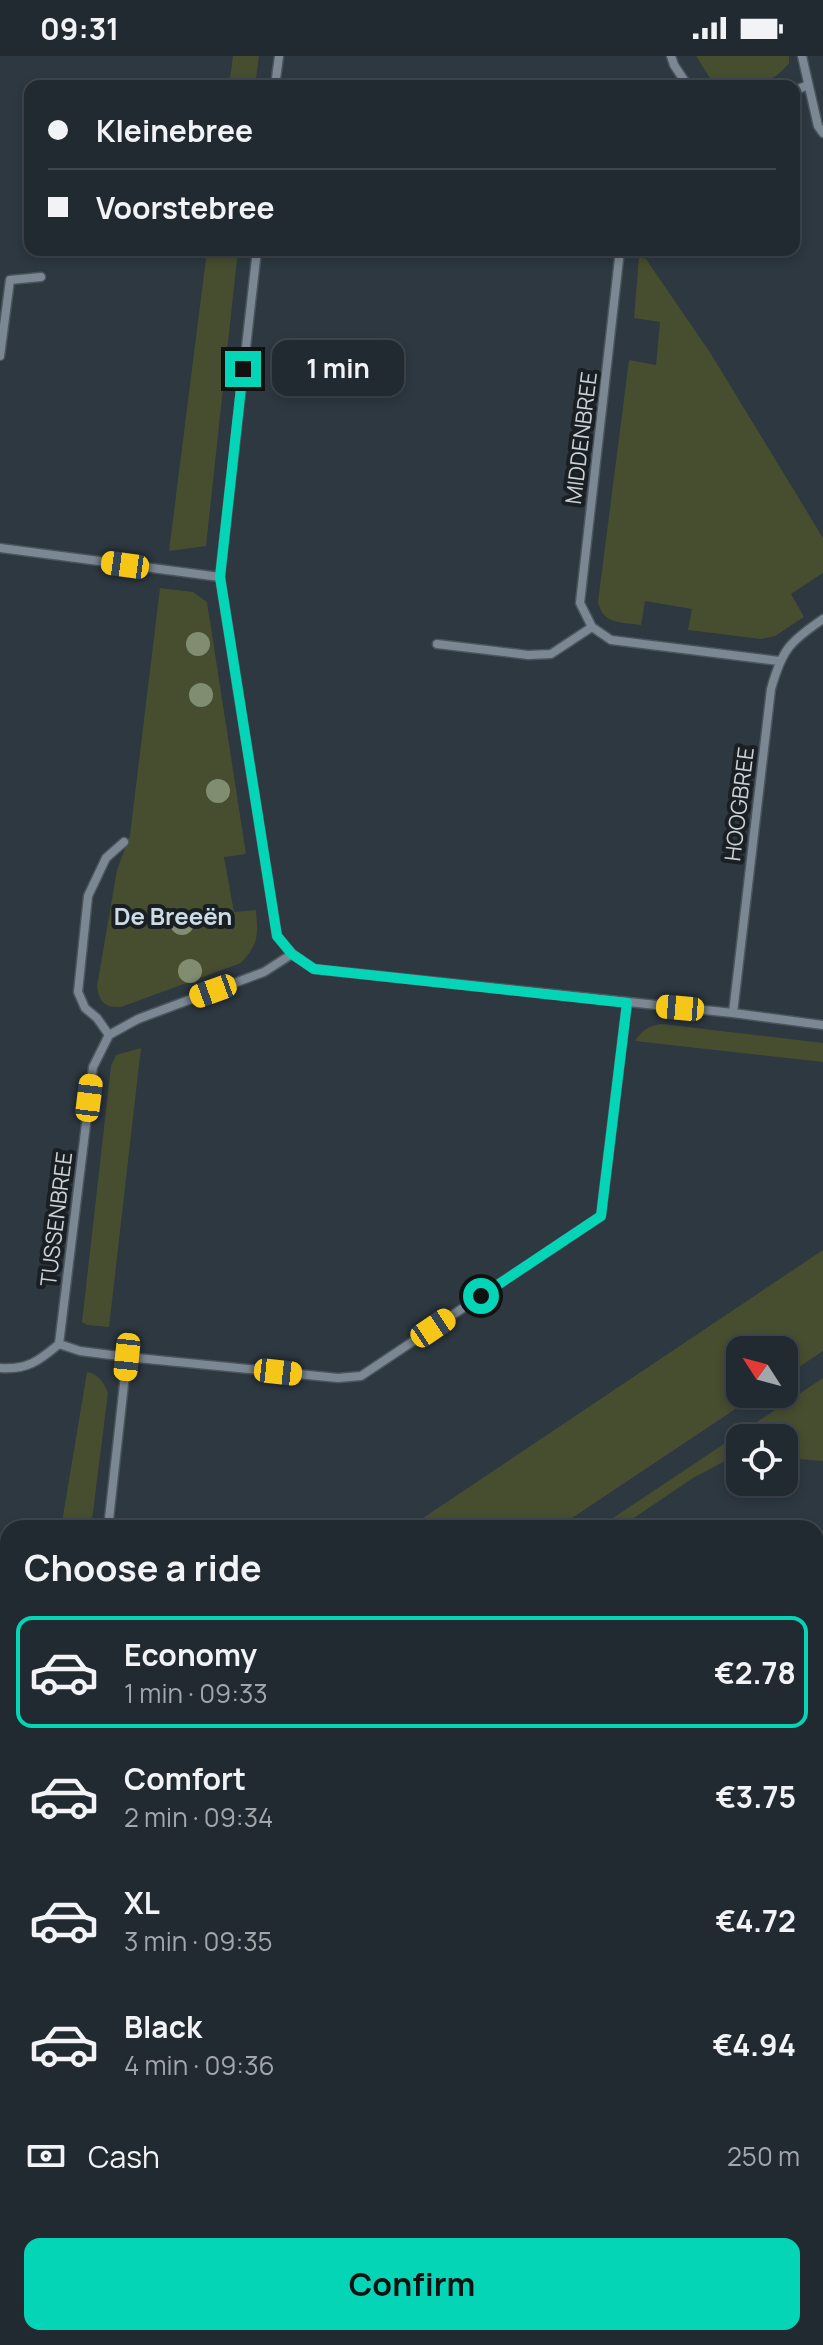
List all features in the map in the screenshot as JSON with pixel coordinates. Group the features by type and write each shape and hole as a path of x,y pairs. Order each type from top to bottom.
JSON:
{"street":[{"path":"276,80 279,56"},
{"path":"671,56 684,80"},
{"path":"802,56 818,126 823,133"},
{"path":"800,88 808,85"},
{"path":"256,256 220,577 277,936 292,954 314,969 823,1025"},
{"name":"MIDDENBREE","path":"592,627 580,603 619,256"},
{"path":"0,356 10,280 41,277"},
{"path":"0,548 220,577"},
{"name":"HOOGBREE","path":"733,1013 771,689 779,661 797,637 823,619"},
{"path":"437,644 528,655 551,654 592,627 611,640 779,661"},
{"path":"124,842 106,858 88,896 78,992 85,1008 109,1035 138,1019 264,972 292,954"},
{"path":"0,1368 27,1367 59,1344 80,1351 127,1357 338,1378 361,1376 601,1216 627,1003"},
{"name":"TUSSENBREE","path":"59,1344 93,1067 109,1035"},
{"path":"109,1520 127,1357"}],"green space":[{"path":"233,56 259,56 256,80 230,80"},
{"path":"696,56 789,56 789,63 768,80 711,80"},
{"path":"206,256 237,256 206,546 169,551"},
{"path":"639,257 646,259 711,354 823,538 823,573 791,594 804,617 775,636 761,639 688,630 692,609 645,601 641,625 614,621 604,615 598,602 629,360 656,365 660,322 634,318"},
{"path":"160,588 193,592 207,602 246,854 224,857 234,912 256,910 257,933 251,950 241,963 115,1007 104,1003 97,986 117,870 130,835"},
{"path":"662,1024 823,1043 823,1062 635,1041 647,1029"},
{"path":"141,1048 109,1327 87,1325 82,1322 111,1066 116,1055"},
{"path":"823,1250 823,1351 798,1368 798,1336 726,1336 726,1408 737,1408 569,1520 420,1520"},
{"path":"87,1372 100,1380 108,1393 92,1520 62,1520"},
{"path":"823,1378 823,1461 798,1459 798,1424 754,1424 778,1408 798,1408 798,1395"},
{"path":"726,1443 726,1460 693,1478 631,1520 610,1520"}],"district":[{"name":"De Breeën","path":"173,915"}],"route":[{"path":"243,369 220,577 277,936 292,954 314,969 627,1003 601,1216 481,1296"}]}
